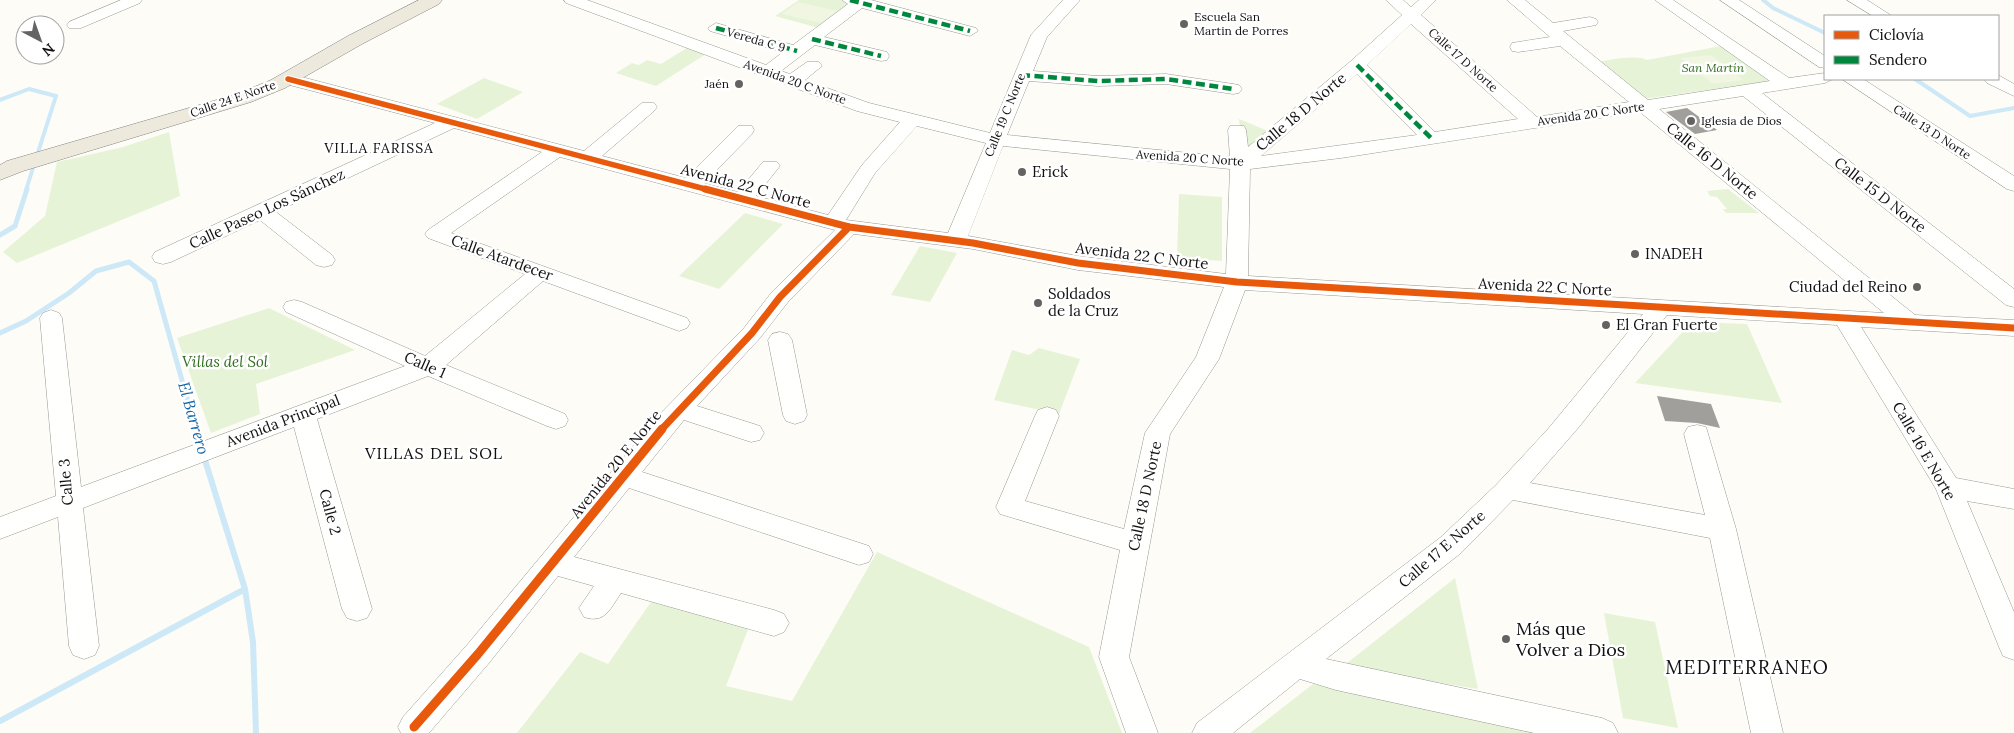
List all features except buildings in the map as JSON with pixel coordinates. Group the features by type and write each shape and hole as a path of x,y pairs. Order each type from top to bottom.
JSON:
{"main road":[{"name":"Calle 24 E Norte","path":"0,173 24,163 244,98 288,78 354,40 433,0"}],"street":[{"path":"75,26 134,0"},
{"name":"Avenida 20 C Norte","path":"572,0 863,108 911,121 996,140 1240,164 1341,152 1824,78"},
{"name":"Calle 19 C Norte","path":"955,241 1039,34 1072,0"},
{"name":"Calle 17 D Norte","path":"1394,0 1532,122"},
{"name":"Calle 18 D Norte","path":"1142,733 1114,657 1158,432 1207,359 1237,282 1240,164 1357,65 1428,0"},
{"name":"Calle 16 D Norte","path":"1515,0 1908,321"},
{"path":"1728,0 1824,61"},
{"path":"1855,0 1882,15"},
{"path":"768,72 858,1 970,31"},
{"path":"1666,2 1689,1"},
{"path":"1666,2 1786,84"},
{"path":"1518,47 1590,22"},
{"name":"Vereda C 9","path":"716,28 797,51"},
{"path":"812,39 881,56"},
{"path":"1357,65 1430,138"},
{"path":"792,81 813,66"},
{"path":"1021,75 1098,81 1166,79 1233,89"},
{"name":"Avenida 22 C Norte","path":"288,78 842,225 955,241 1078,263 1237,282 2014,328"},
{"name":"Calle 13 D Norte","path":"1852,80 2014,185"},
{"path":"1994,80 2014,91"},
{"name":"Calle 15 D Norte","path":"1747,90 2014,300"},
{"path":"588,158 648,107"},
{"name":"Avenida 20 E Norte","path":"414,727 478,654 679,409 752,333 780,297 842,225 849,194 877,157 911,121"},
{"name":"Calle Paseo Los Sánchez","path":"163,257 453,122"},
{"path":"690,185 745,130"},
{"path":"1237,130 1240,164"},
{"name":"Calle Atardecer","path":"557,150 435,234 679,323"},
{"path":"743,199 770,166"},
{"path":"262,211 324,260"},
{"name":"Avenida Principal","path":"0,528 428,367 542,272"},
{"name":"Calle 1","path":"294,306 428,367 556,420"},
{"name":"Calle 17 E Norte","path":"1208,733 1451,545 1558,435 1630,344 1662,307"},
{"name":"Calle 3","path":"51,318 68,502 84,646"},
{"name":"Calle 16 E Norte","path":"1844,318 1948,487 2014,647"},
{"path":"780,340 795,415"},
{"path":"679,409 751,433"},
{"name":"Calle 2","path":"303,414 357,609"},
{"path":"1047,416 1009,507 1135,543"},
{"path":"1697,434 1722,529 1767,733"},
{"path":"624,476 859,554"},
{"path":"1948,487 2014,498"},
{"path":"1507,489 1722,529"},
{"path":"553,563 774,623"},
{"path":"594,608 616,580"},
{"path":"1297,666 1602,733"}],"green space":[{"path":"799,0 840,0 853,3 819,28 775,16"},
{"path":"798,2 837,11 821,23 782,14"},
{"path":"690,46 709,52 656,86 616,73 632,63 639,65 647,60 661,64"},
{"name":"San Martín","path":"1721,46 1771,81 1643,99 1597,62 1630,57 1647,60"},
{"path":"1711,55 1743,80 1713,84 1681,58"},
{"path":"484,78 523,92 477,119 437,104"},
{"path":"1239,119 1268,131 1246,151 1243,151"},
{"path":"169,132 180,196 17,263 3,252 45,216 57,162 123,147"},
{"path":"1728,189 1759,213 1726,213 1723,209 1727,209 1717,197 1710,196 1707,191"},
{"path":"1179,194 1222,197 1222,261 1177,258"},
{"path":"745,213 783,224 719,289 679,276"},
{"path":"920,246 957,253 930,302 891,295"},
{"name":"Villas del Sol","path":"269,308 355,350 256,384 260,414 211,433 177,338"},
{"path":"1692,322 1747,324 1782,403 1635,383"},
{"path":"1039,348 1080,359 1059,414 994,400 1012,350 1029,355"},
{"path":"877,552 1089,647 1122,733 517,733 580,652 608,664 651,602 749,627 726,686 792,701"},
{"path":"1455,578 1478,689 1342,667"},
{"path":"1604,613 1655,622 1678,728 1623,718"},
{"path":"1313,684 1549,733 1250,733"}],"waterway":[{"path":"1763,0 1773,8 1824,33"},
{"path":"1916,80 1970,116 2014,108"},
{"name":"El Barrero","path":"0,100 29,89 56,96 26,190"},
{"name":"El Barrero","path":"0,235 15,226 27,189"},
{"name":"El Barrero","path":"0,333 26,321 69,293 96,271 129,262 154,281 196,430"},
{"name":"El Barrero","path":"196,429 201,448"},
{"name":"El Barrero","path":"204,457 245,589"},
{"path":"0,721 245,589"},
{"name":"El Barrero","path":"245,589 253,642 256,733"}],"marked path":[{"path":"850,0 970,31"},
{"path":"716,28 797,51"},
{"path":"812,39 881,56"},
{"path":"1357,65 1431,138"},
{"path":"1021,75 1098,81 1166,79 1233,89"}],"cycle path":[{"path":"288,79 849,227 973,243 1078,263 1237,282 1319,288 2014,328"},
{"path":"414,727 478,654 668,421 752,333 780,297 849,227"}],"place":[{"name":"Escuela San Martin de Porres","path":"1184,24"},
{"name":"Jaén","path":"739,84"},
{"name":"Iglesia de Dios","path":"1691,121"},
{"name":"Erick","path":"1022,172"},
{"name":"INADEH","path":"1635,254"},
{"name":"Ciudad del Reino","path":"1917,287"},
{"name":"Soldados de la Cruz","path":"1038,303"},
{"name":"El Gran Fuerte","path":"1606,325"},
{"name":"Más que Volver a Dios","path":"1506,639"}],"district":[{"name":"VILLA FARISSA","path":"379,148"},
{"name":"VILLAS DEL SOL","path":"434,453"},
{"name":"MEDITERRANEO","path":"1747,667"}]}
